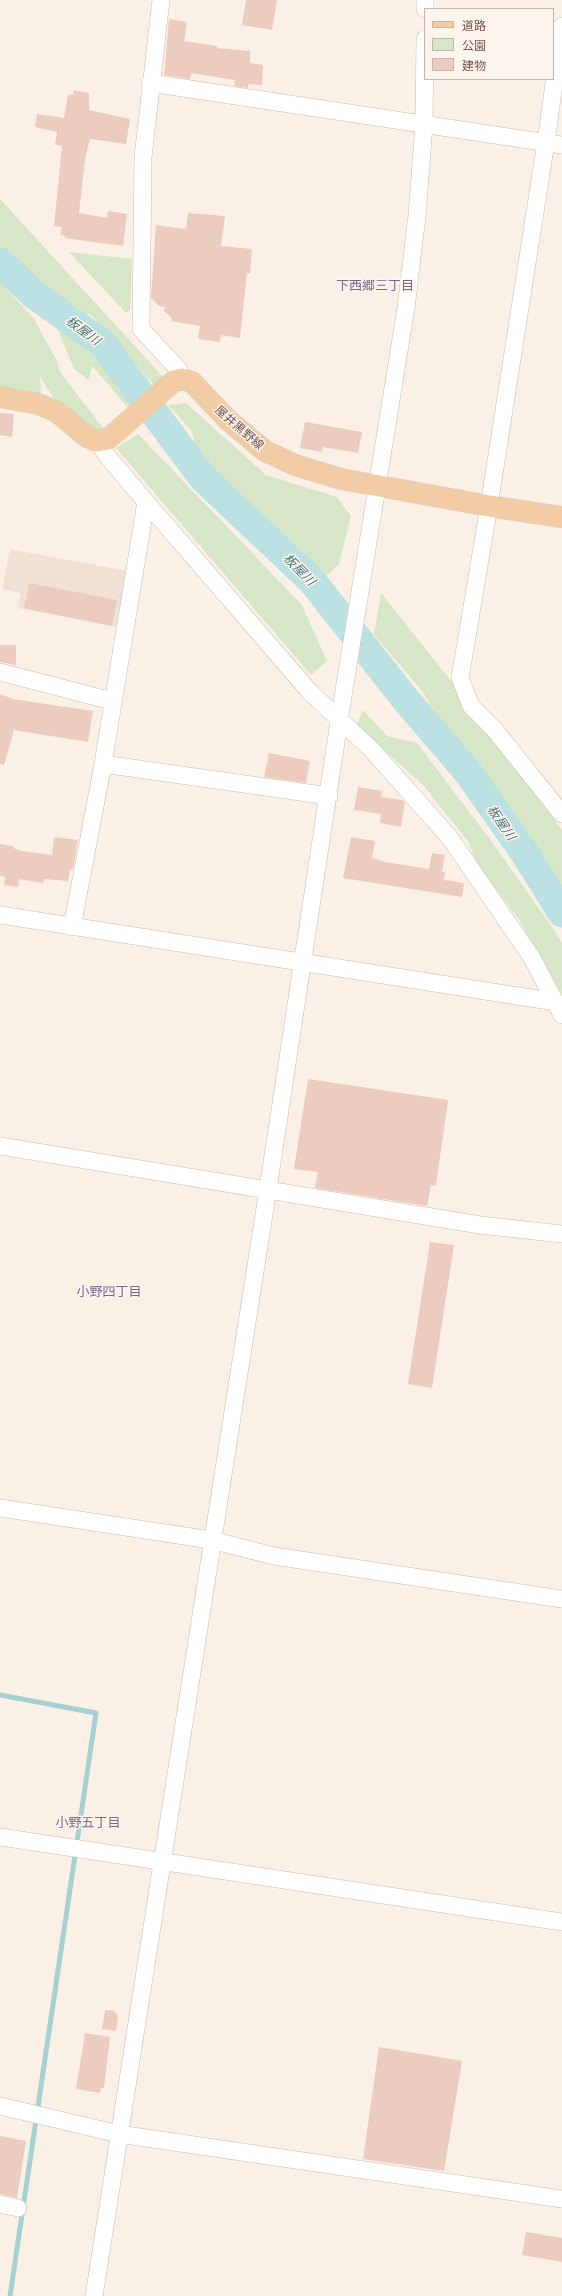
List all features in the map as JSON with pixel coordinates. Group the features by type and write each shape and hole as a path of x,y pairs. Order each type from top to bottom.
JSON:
{"main road":[{"path":"0,397 39,404 57,412 87,437 102,440 178,380"},
{"name":"屋井黒野線","path":"178,380 192,382 228,420 265,451 295,464 341,480 377,485 489,506 562,517"}],"street":[{"path":"160,0 143,157 141,329 179,370 178,380"},
{"path":"562,26 554,143 489,506 460,678 471,706 494,728 562,814"},
{"path":"94,2296 211,1540 268,1189 365,555 406,308 417,216 424,125 425,80"},
{"path":"150,83 424,125 554,143"},
{"path":"102,440 108,457 310,692 340,715 450,838 532,958 559,1008"},
{"path":"72,927 103,764 112,701 146,502"},
{"path":"0,672 112,701"},
{"path":"103,764 329,796"},
{"path":"0,915 302,962 559,1008"},
{"path":"0,1146 480,1225 562,1234"},
{"path":"0,1508 211,1540 274,1556 562,1599"},
{"path":"0,1837 562,1922"},
{"path":"0,2106 119,2134 562,2199"},
{"path":"0,2204 18,2208"}],"shaded area":[{"path":"10,549 127,571 117,627 18,608 21,593 2,589"}],"green space":[{"path":"0,199 165,379 160,388 154,385 91,315 58,305 21,283 0,252"},
{"path":"69,252 132,259 130,310 126,313"},
{"path":"0,282 34,319 56,359 60,372 107,433 72,426 40,377 41,394 0,387"},
{"path":"64,317 102,343 125,384 132,412 92,366 89,380 74,369 56,325"},
{"path":"186,403 266,475 337,497 351,516 339,564 326,576 306,564 203,478 192,431 168,405"},
{"path":"138,434 302,605 327,661 311,675 116,448"},
{"path":"381,593 471,706 562,830 562,894 431,706 423,692 374,635"},
{"path":"363,710 387,736 417,743 492,842 554,930 562,943 562,994 518,918 477,864 468,841 422,784 357,725"}],"building":[{"path":"246,0 277,0 272,30 242,25"},
{"path":"169,19 187,22 184,41 217,46 217,48 250,51 250,63 263,65 262,85 248,84 248,88 234,86 235,80 191,73 190,79 164,75"},
{"path":"74,90 89,93 89,110 130,119 126,144 90,139 85,159 79,213 107,218 108,211 127,214 123,246 65,238 65,236 60,235 62,227 54,226 62,146 55,145 57,132 35,127 37,114 64,118 68,94 73,95"},
{"path":"188,213 225,216 221,246 252,249 250,274 247,273 240,338 221,335 220,342 198,339 200,326 171,321 172,318 164,311 165,307 159,306 151,298 156,225 186,229"},
{"path":"0,413 14,414 12,437 0,435"},
{"path":"305,422 362,432 358,453 323,447 322,452 300,448"},
{"path":"29,583 117,600 112,626 24,608"},
{"path":"0,645 16,645 16,665 0,662"},
{"path":"0,694 13,699 93,711 88,742 14,730 4,765 0,764"},
{"path":"269,753 310,761 306,783 264,777"},
{"path":"358,787 382,791 381,797 403,800 405,802 401,827 380,823 381,814 354,810"},
{"path":"54,837 78,840 73,869 70,869 68,881 44,879 43,883 19,879 18,887 4,885 5,877 0,876 0,844 13,846 13,848 22,851 52,855"},
{"path":"351,837 375,841 372,858 385,862 429,869 432,853 445,855 442,872 445,872 444,880 464,883 462,897 343,878"},
{"path":"308,1079 448,1100 436,1186 431,1185 427,1206 315,1188 318,1172 294,1169"},
{"path":"430,1242 454,1245 432,1388 408,1384"},
{"path":"105,2010 114,2011 118,2017 116,2031 102,2029"},
{"path":"85,2033 110,2037 104,2088 101,2088 100,2093 76,2089"},
{"path":"379,2047 462,2061 444,2171 363,2159"},
{"path":"0,2136 26,2141 17,2198 0,2194"},
{"path":"526,2232 562,2238 562,2262 522,2255"}],"waterway":[{"name":"板屋川","path":"0,262 33,294 102,343 203,478 312,581 406,700 467,771 526,855 562,913"},
{"path":"0,1695 96,1713 10,2296"}],"district":[{"name":"下西郷三丁目","path":"375,286"},
{"name":"小野四丁目","path":"109,1292"},
{"name":"小野五丁目","path":"88,1823"}]}
